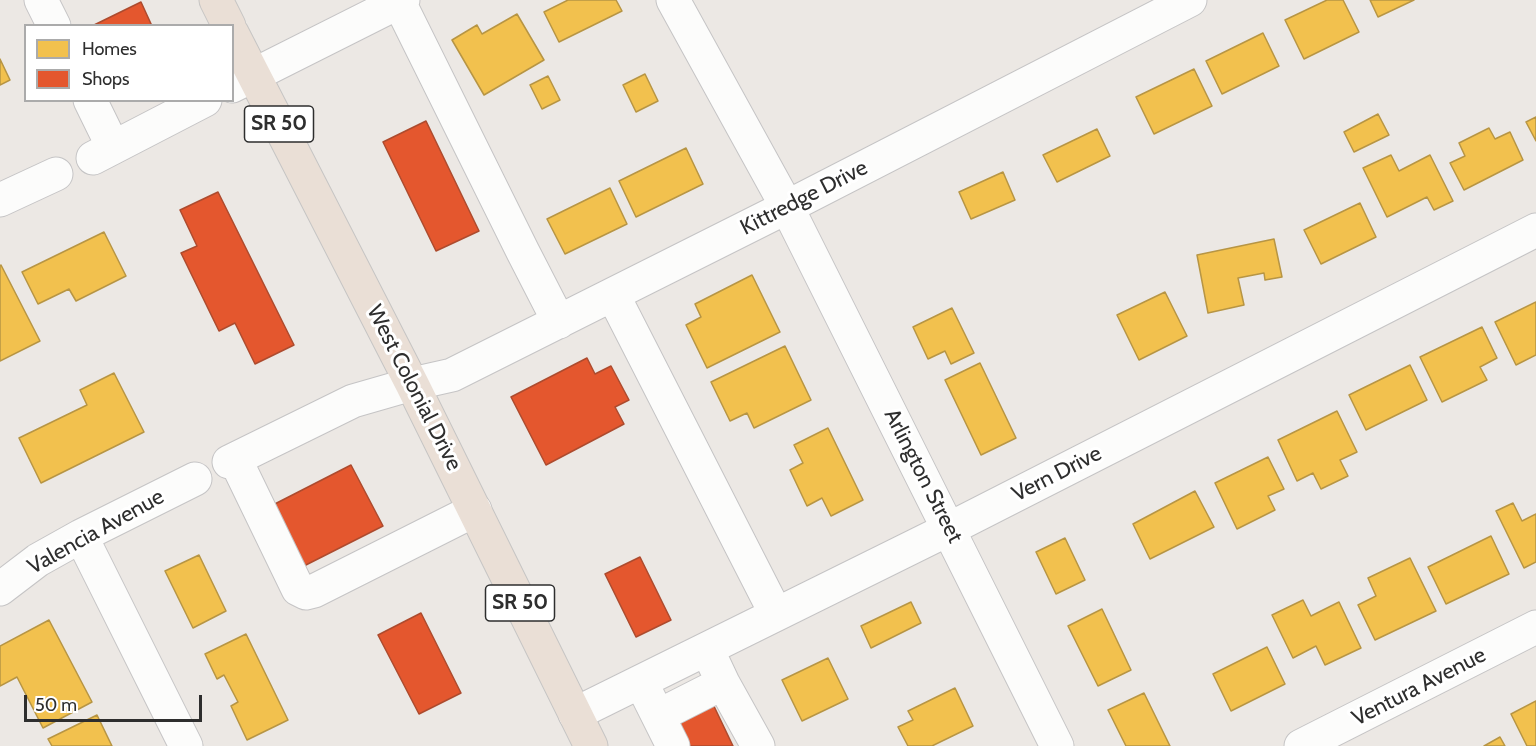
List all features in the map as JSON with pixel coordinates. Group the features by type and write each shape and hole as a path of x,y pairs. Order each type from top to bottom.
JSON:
{"highway":[{"path":"216,0 228,24"},
{"name":"West Colonial Drive","path":"234,42 243,81 412,384 591,746"}],"street":[{"path":"41,0 53,24"},
{"name":"Arlington Street","path":"673,0 787,207 1057,746"},
{"name":"Arlington Street","path":"697,0 787,207"},
{"name":"Kittredge Drive","path":"412,384 452,375 787,207 1190,0"},
{"path":"243,81 401,1 559,322"},
{"path":"90,102 103,152 201,102"},
{"path":"0,200 56,174"},
{"name":"Vern Drive","path":"575,714 949,529 1536,230"},
{"path":"613,295 776,614"},
{"path":"412,384 353,401 232,461 298,589 306,593 475,510"},
{"name":"Valencia Avenue","path":"0,589 38,560 195,479"},
{"path":"81,536 186,746"},
{"name":"Ventura Avenue","path":"1301,746 1536,627"},
{"path":"707,649 758,746"},
{"path":"641,681 673,746"},
{"path":"658,716 723,683"}],"building: Homes":[{"path":"568,0 616,0 622,11 559,42 544,12"},
{"path":"1327,0 1343,0 1359,32 1304,59 1285,20"},
{"path":"1370,0 1414,0 1378,17"},
{"path":"517,14 544,60 484,95 452,40 477,25 482,34"},
{"path":"1263,33 1279,66 1222,94 1206,61"},
{"path":"0,59 10,80 0,85"},
{"path":"1194,69 1212,106 1154,134 1136,97"},
{"path":"645,74 658,101 636,112 623,85"},
{"path":"548,76 560,100 542,109 530,85"},
{"path":"1378,114 1389,135 1354,152 1344,132"},
{"path":"1536,117 1536,141 1526,122"},
{"path":"1489,128 1495,139 1510,132 1523,160 1464,190 1450,163 1465,156 1459,143"},
{"path":"1097,129 1110,156 1057,182 1043,155"},
{"path":"686,148 703,184 636,217 619,181"},
{"path":"1391,155 1399,171 1430,155 1453,201 1434,210 1427,197 1387,217 1363,168"},
{"path":"1003,172 1015,200 971,219 959,192"},
{"path":"610,188 627,224 565,254 547,219"},
{"path":"1360,203 1376,237 1321,264 1304,230"},
{"path":"104,232 126,276 76,301 69,289 38,304 22,272"},
{"path":"1274,239 1282,277 1265,280 1264,273 1238,278 1244,305 1208,313 1197,255"},
{"path":"0,266 40,341 0,361"},
{"path":"752,275 780,332 707,368 686,325 701,317 695,304"},
{"path":"1165,292 1187,336 1139,360 1117,315"},
{"path":"1536,302 1536,355 1516,365 1495,322"},
{"path":"952,308 974,353 951,364 945,351 928,359 913,327"},
{"path":"1482,327 1497,358 1480,367 1487,380 1442,402 1420,357"},
{"path":"785,346 811,400 754,428 747,413 730,421 711,382"},
{"path":"980,363 1016,438 981,455 945,380"},
{"path":"1410,365 1427,400 1366,430 1349,395"},
{"path":"114,373 144,432 41,483 19,438 87,405 80,390"},
{"path":"1337,411 1357,452 1340,460 1348,476 1321,489 1313,473 1297,481 1278,440"},
{"path":"828,428 863,500 831,516 822,498 807,506 790,470 803,463 794,445"},
{"path":"1268,457 1284,489 1268,496 1275,510 1237,529 1215,483"},
{"path":"1195,491 1214,527 1150,559 1133,524"},
{"path":"1513,503 1522,521 1536,514 1536,562 1524,568 1496,511"},
{"path":"1491,536 1509,574 1446,604 1428,567"},
{"path":"1065,538 1085,580 1056,594 1036,552"},
{"path":"199,555 226,611 193,628 165,571"},
{"path":"1410,558 1436,611 1375,640 1358,605 1376,596 1368,578"},
{"path":"1303,600 1311,616 1339,602 1361,648 1325,665 1316,646 1293,658 1272,615"},
{"path":"911,602 921,623 871,648 861,626"},
{"path":"1102,609 1131,670 1098,686 1068,626"},
{"path":"49,620 92,702 43,728 17,677 0,686 0,646"},
{"path":"246,634 288,720 247,740 231,706 238,702 224,675 217,679 205,654"},
{"path":"1267,647 1285,684 1231,711 1213,674"},
{"path":"828,658 848,699 802,721 782,680"},
{"path":"955,688 973,726 932,746 908,746 898,727 913,720 908,711"},
{"path":"1144,693 1170,746 1126,746 1108,710"},
{"path":"1536,701 1536,746 1527,746 1511,714"},
{"path":"97,715 112,746 52,746 48,739"},
{"path":"1500,737 1505,746 1484,746"}],"building: Shops":[{"path":"141,2 151,24 96,24"},
{"path":"426,121 479,231 436,251 383,142"},
{"path":"218,192 294,345 255,364 235,323 219,331 181,253 197,246 180,210"},
{"path":"587,358 595,374 611,366 629,400 615,407 624,424 546,465 511,397"},
{"path":"351,465 383,526 296,570 265,509"},
{"path":"640,557 671,620 636,637 605,574"},
{"path":"421,613 461,693 419,714 378,635"},
{"path":"711,700 733,746 685,746 672,719"}]}
